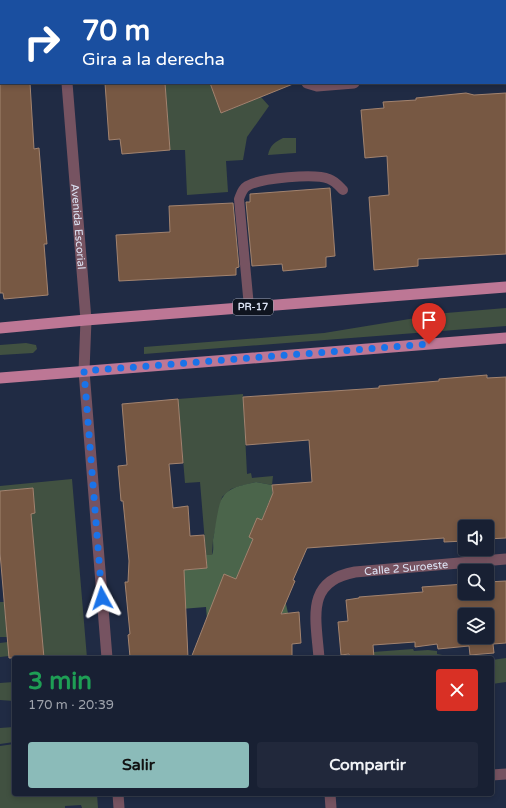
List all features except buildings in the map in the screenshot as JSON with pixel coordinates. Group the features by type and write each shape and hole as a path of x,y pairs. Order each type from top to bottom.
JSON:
{"main road":[{"name":"PR-17","path":"0,328 506,287"},
{"path":"0,378 506,338"}],"street":[{"name":"Avenida Escorial","path":"67,84 86,320 84,371 107,656"},
{"path":"310,84 317,86 342,84"},
{"name":"Calle 2 Suroeste","path":"319,656 316,607 318,596 324,586 341,574 506,559"},
{"path":"494,775 506,774"},
{"path":"118,796 119,808"},
{"path":"330,796 331,808"}],"lane":[{"path":"249,307 239,199 242,190 255,183 276,178 319,177 328,178 335,182 343,190"}],"green space":[{"path":"165,84 210,84 222,113 261,97 269,106 247,137 243,160 226,161 228,192 187,195 185,150 170,150"},
{"path":"283,138 296,138 296,153 268,155 273,144"},
{"path":"506,308 506,326 144,354 144,347 324,333 446,313"},
{"path":"26,343 36,345 37,349 33,353 0,355 0,345"},
{"path":"243,394 247,474 251,473 252,478 273,476 272,485 256,482 231,489 222,497 213,540 212,555 206,555 200,482 185,483 178,399"},
{"path":"72,479 87,656 44,656 31,514 35,513 33,488 0,491 0,486"},
{"path":"256,482 272,485 273,499 269,502 262,520 257,518 253,539 236,579 285,600 288,613 207,619 206,607 181,609 184,570 207,568 206,555 212,555 213,553 213,540 221,500 230,490"},
{"path":"0,602 4,602 7,637 0,637"},
{"path":"8,642 9,656 0,657 0,643"},
{"path":"413,649 414,651 437,651 437,654 448,656 374,656 373,652"},
{"path":"506,658 506,682 494,684 494,660"},
{"path":"12,682 12,701 0,700 0,683"},
{"path":"12,727 12,742 0,744 0,728"},
{"path":"12,744 12,796 97,796 98,808 82,808 81,805 65,806 65,808 0,808 0,746"}],"route":[{"path":"102,598 84,371 429,344"}]}
